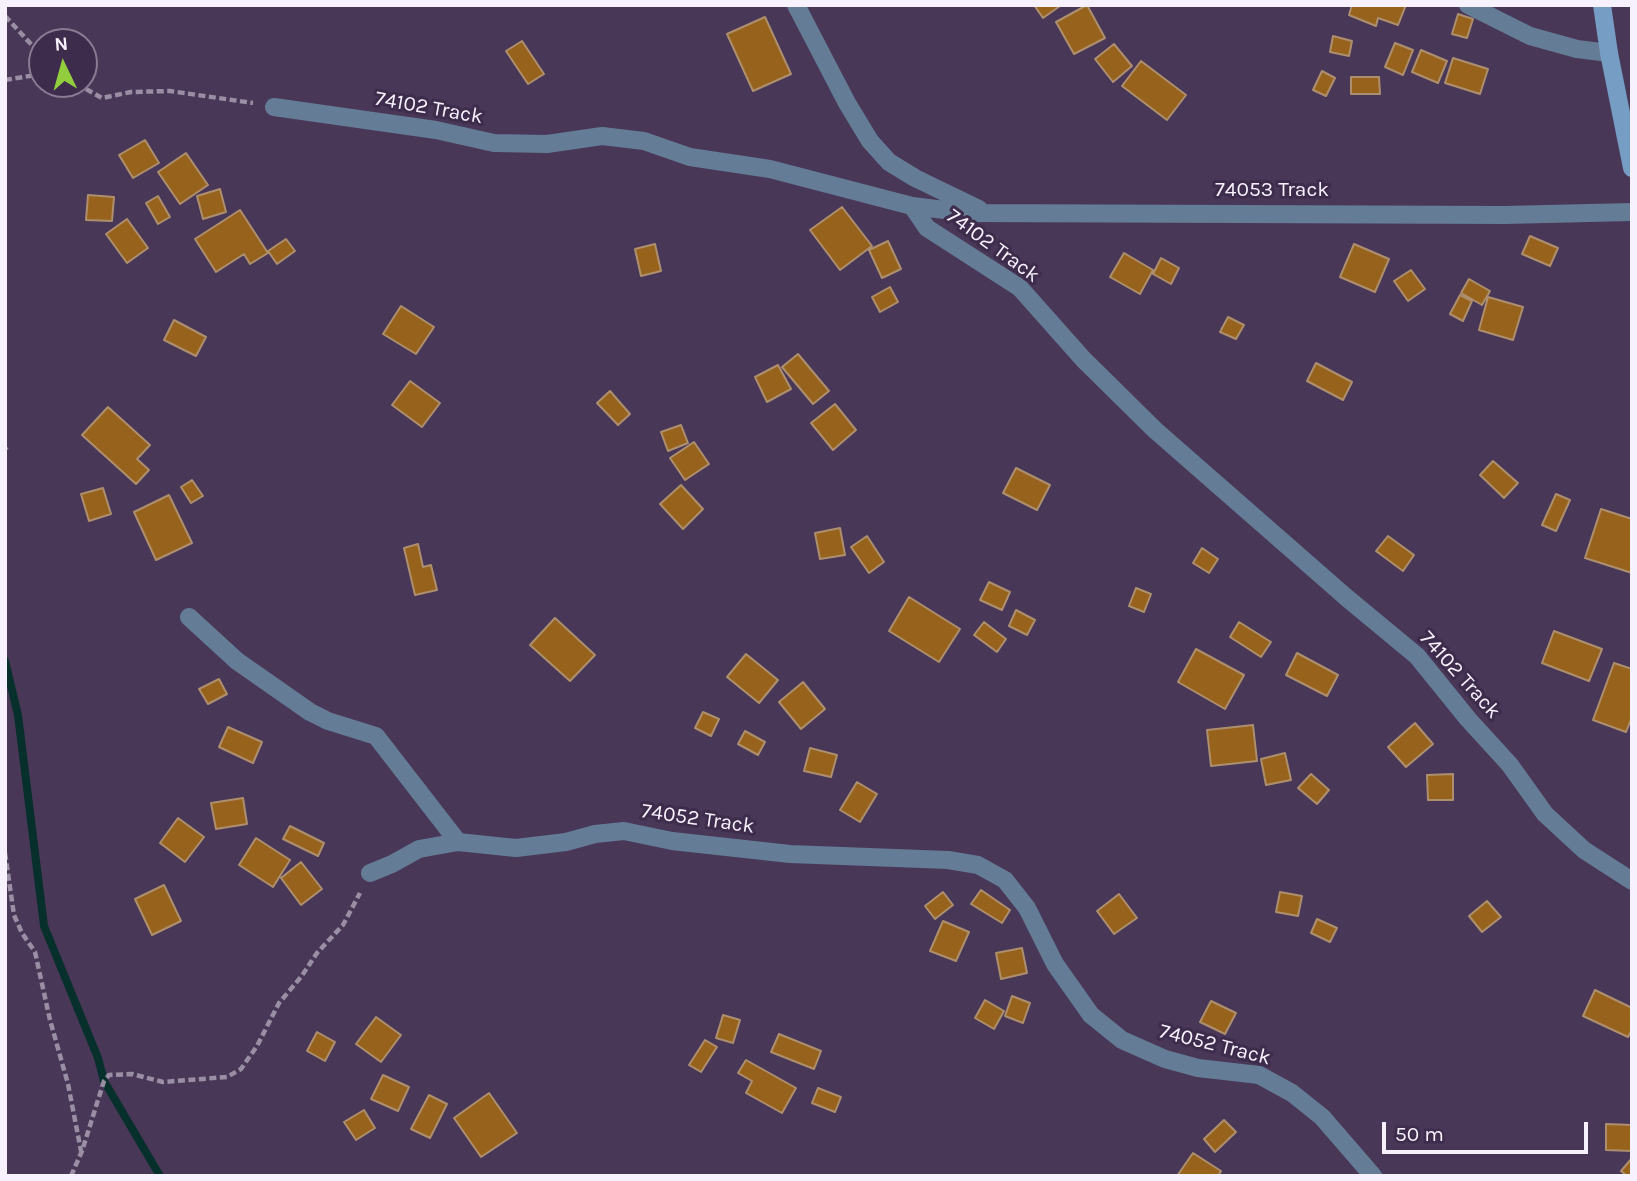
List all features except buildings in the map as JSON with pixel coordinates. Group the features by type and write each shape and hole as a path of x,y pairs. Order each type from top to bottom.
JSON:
{"street":[{"path":"796,5 847,103 870,141 889,162 915,178 985,212"},
{"path":"1468,5 1530,36 1577,49 1609,53"},
{"path":"1602,5 1632,167"},
{"name":"74102 Track","path":"274,107 436,130 494,143 547,144 602,136 644,141 690,157 770,169 912,206 928,228 1020,288 1083,359 1156,430 1417,656 1510,765 1545,814 1584,850 1632,881"},
{"name":"74053 Track","path":"912,206 969,213 1492,215 1632,212"},
{"path":"190,617 237,661 310,712 328,721 376,736 458,842"},
{"name":"74052 Track","path":"370,873 419,849 458,842 516,848 624,831 672,841 790,854 948,860 978,865 1004,880 1027,908 1055,964 1091,1014 1122,1040 1164,1059 1198,1068 1259,1074 1292,1093 1322,1117 1373,1176"}],"path":[{"path":"5,16 28,41"},
{"path":"5,80 28,76"},
{"path":"98,95 103,98 131,92 170,91 274,107"},
{"path":"5,853 15,915 22,933 35,952 82,1152"},
{"path":"71,1176 82,1152 104,1081 109,1075 132,1074 163,1082 187,1081 227,1077 241,1069 257,1046 279,1003 317,953 343,925 370,873"}],"waterway":[{"path":"5,661 18,715 44,926 98,1058 104,1081 160,1176"}]}
